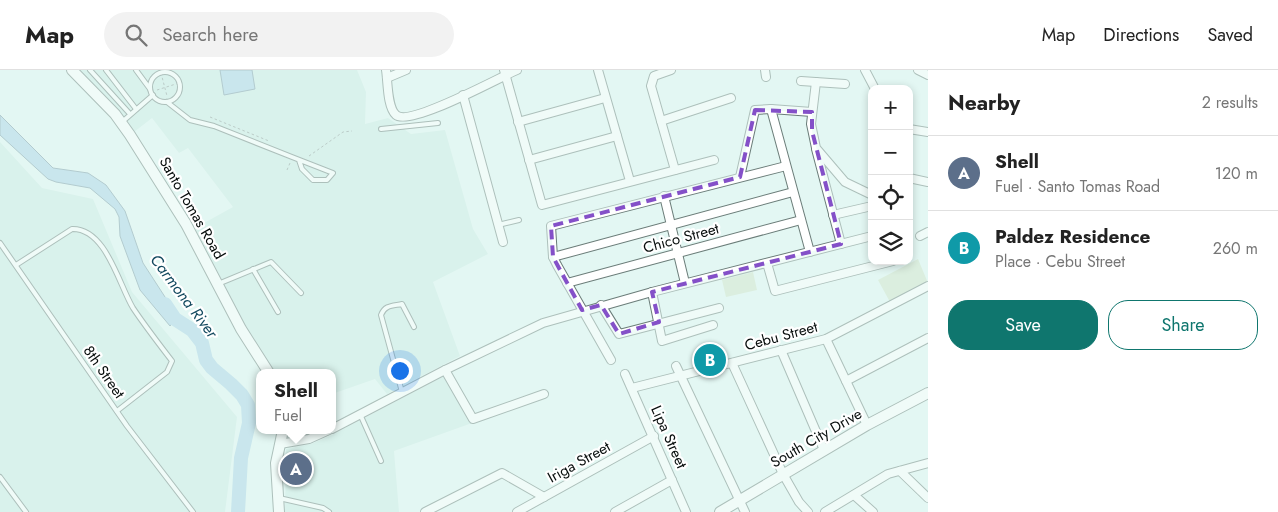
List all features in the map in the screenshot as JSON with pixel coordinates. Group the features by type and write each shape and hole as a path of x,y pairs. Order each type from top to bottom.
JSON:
{"street":[{"name":"Santo Tomas Road","path":"72,70 122,122 173,201 244,335 266,369"},
{"path":"406,70 387,74 392,110 397,116 402,118 417,116 463,95 505,72 517,70"},
{"path":"598,70 630,181"},
{"path":"671,70 654,76 652,81 675,170"},
{"path":"865,70 873,85"},
{"path":"918,70 928,75"},
{"path":"505,72 542,205 714,160"},
{"path":"801,81 844,84"},
{"path":"816,82 812,112 812,131 841,244"},
{"path":"463,95 503,242"},
{"path":"518,122 605,98"},
{"path":"661,121 731,98"},
{"path":"740,177 755,110 771,108 812,112"},
{"path":"771,108 810,252"},
{"path":"913,130 928,132"},
{"path":"529,160 616,136"},
{"path":"816,148 845,182 868,193"},
{"path":"610,360 554,257 550,226 786,166"},
{"path":"913,179 928,182"},
{"path":"554,257 793,192"},
{"path":"664,196 685,283"},
{"path":"833,215 868,207"},
{"name":"Chico Street","path":"567,283 801,220"},
{"path":"336,427 402,392 543,323 582,310 868,237"},
{"path":"767,263 776,291 877,265"},
{"name":"Cebu Street","path":"632,388 826,339 928,286"},
{"path":"652,292 662,341 713,325"},
{"path":"601,305 619,334 659,322 719,308"},
{"path":"846,381 928,338"},
{"path":"826,339 867,425"},
{"path":"781,350 824,450"},
{"path":"732,363 783,474 799,502 808,512"},
{"path":"676,366 745,512"},
{"path":"446,370 473,419 544,394"},
{"name":"Lipa Street","path":"625,374 686,512"},
{"name":"South City Drive","path":"720,512 867,425 928,393"},
{"path":"279,512 276,471 282,434"},
{"path":"280,444 309,439 321,434"},
{"name":"Iriga Street","path":"517,512 654,436"},
{"path":"825,512 888,474 928,462"},
{"path":"900,471 928,498"},
{"path":"425,512 502,473 544,497"},
{"path":"615,512 672,480"},
{"path":"854,495 873,512"}],"lane":[{"path":"90,70 130,114"},
{"path":"106,70 136,109"},
{"path":"136,70 158,100 168,101 190,120 214,126 333,173 327,180 313,180 302,169 299,160"},
{"path":"122,122 151,92 152,80 161,73 172,74 179,83 178,94 168,101"},
{"path":"402,118 403,126"},
{"path":"381,128 438,123"},
{"path":"498,225 519,220"},
{"path":"16,265 72,230 80,229 94,239 110,258 132,306 172,361 167,372 117,411"},
{"name":"8th Street","path":"0,243 117,411 193,512"},
{"path":"218,284 271,262 301,293"},
{"path":"253,269 278,312"},
{"path":"402,392 381,315 383,309 387,306 402,304 414,327"},
{"path":"360,414 382,461"},
{"path":"0,477 26,512"},
{"path":"278,498 323,508 329,512"}],"path":[{"path":"161,73 168,101"},
{"path":"151,92 179,83"},
{"path":"210,117 270,141"},
{"path":"287,170 295,151 308,157 343,132 352,131"}],"highlighted area":[{"path":"755,110 812,112 812,131 841,244 652,292 659,322 619,334 601,305 582,310 553,257 551,226 740,177"}],"shaded area":[{"path":"76,70 357,70 366,92 365,124 388,118 411,134 445,130 473,229 488,254 433,282 460,356 387,394 375,379 336,393 336,369 271,369 250,335 195,228 233,207 188,148 179,153 152,118 134,132"},
{"path":"220,70 252,70 255,89 224,95"},
{"path":"0,115 53,168 88,173 106,185 125,211 143,263 178,317 170,326 140,290 120,236 119,217 115,209 90,188 48,179 0,135"},
{"path":"0,142 42,188 93,199 132,292 237,417 225,512 0,512"},
{"path":"446,375 472,423 394,451 399,512 285,512 286,449 311,444"}],"green space":[{"path":"918,259 928,283 890,302 878,280 907,265 913,265 913,262"},
{"path":"753,272 757,290 726,297 722,280"}],"waterway":[{"name":"Carmona River","path":"165,304 175,319 192,330 202,343 206,360 212,368 242,395 248,405 249,423 241,458 238,512"}],"place":[{"name":"Paldez Residence","path":"710,360"},
{"name":"Shell","path":"296,469"}]}
